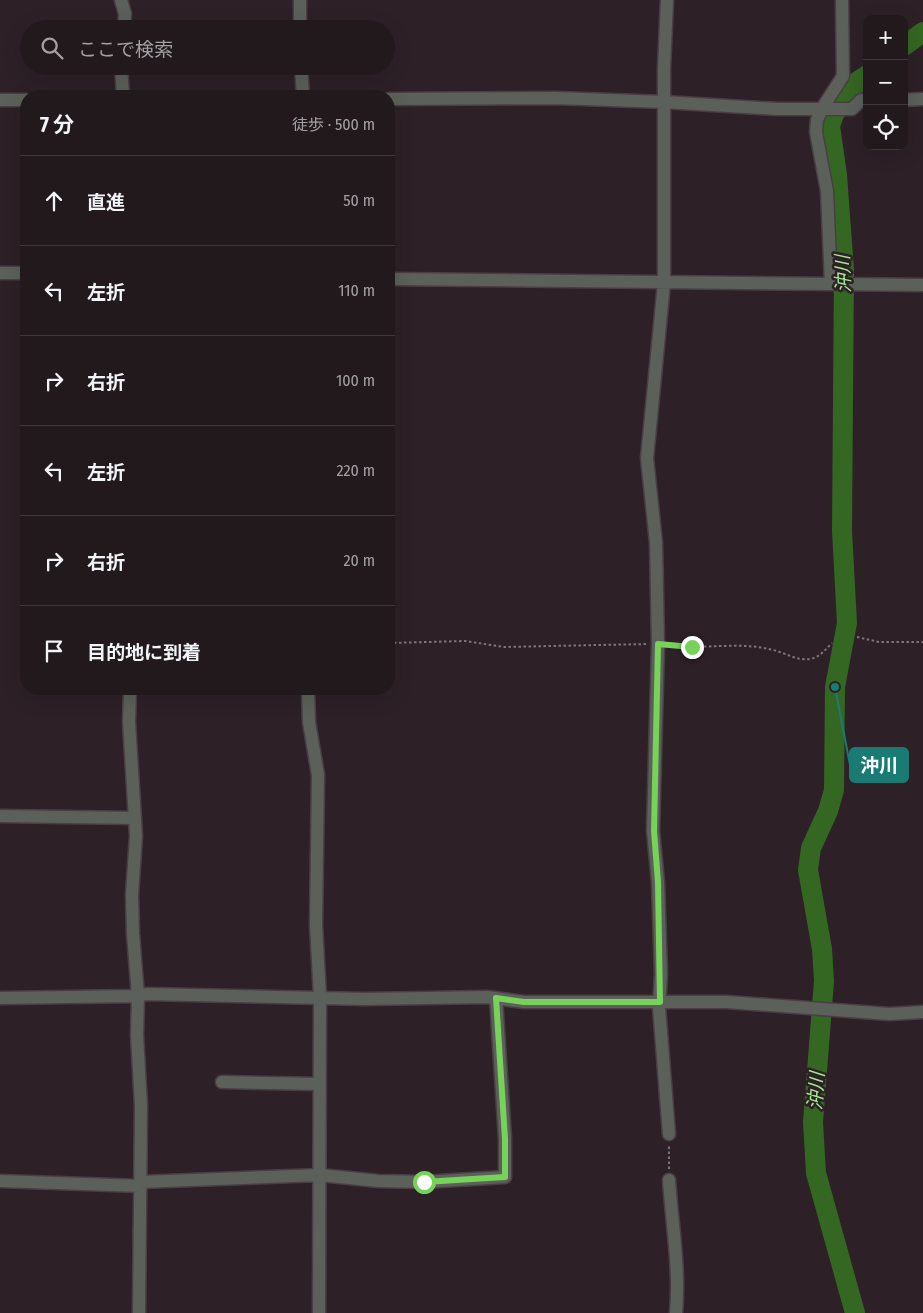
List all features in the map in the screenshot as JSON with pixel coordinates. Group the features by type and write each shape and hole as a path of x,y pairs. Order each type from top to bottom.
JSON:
{"street":[{"path":"120,0 125,14"},
{"path":"125,20 126,0"},
{"path":"300,0 300,20"},
{"path":"667,0 664,102 664,283 647,458 656,543 658,644 654,831 658,882 660,1002 669,1134"},
{"path":"834,284 827,191 816,132 817,120 843,76 842,0"},
{"path":"122,75 123,90"},
{"path":"302,75 303,90"},
{"path":"395,99 556,98 778,109 826,107 852,109 863,100"},
{"path":"908,100 923,99"},
{"path":"0,100 20,100"},
{"path":"0,273 20,273"},
{"path":"395,279 923,285"},
{"path":"130,695 131,818 136,836 132,894 139,1313"},
{"path":"308,695 309,722 318,775 316,925 320,997 320,1313"},
{"path":"0,816 131,818"},
{"path":"0,998 156,994 366,999 496,998 524,1002 727,1002 889,1014 923,1012"},
{"path":"0,1181 138,1185 320,1175 378,1181 424,1182 505,1177 505,1139 496,998"},
{"path":"222,1082 260,1077 319,1084"},
{"path":"669,1180 673,1241 678,1268 676,1313"}],"path":[{"path":"857,637 879,642 923,642"},
{"path":"395,642 464,641 504,647 658,644 702,648 756,646 799,659 812,658 821,654 832,643"},
{"path":"669,1134 669,1180"}],"waterway":[{"name":"沖川","path":"908,43 923,32"},
{"name":"沖川","path":"855,1313 816,1173 813,1122 824,981 822,949 808,870 811,848 828,811 834,790 835,687 847,623 842,531 844,270 837,175 830,126 834,114 858,81 863,78"},
{"path":"134,1228 134,1242"}],"place":[{"name":"沖川","path":"835,687"}],"route":[{"path":"424,1182 505,1177 505,1139 496,998 524,1002 660,1002 658,882 654,831 658,644 692,647"}]}
